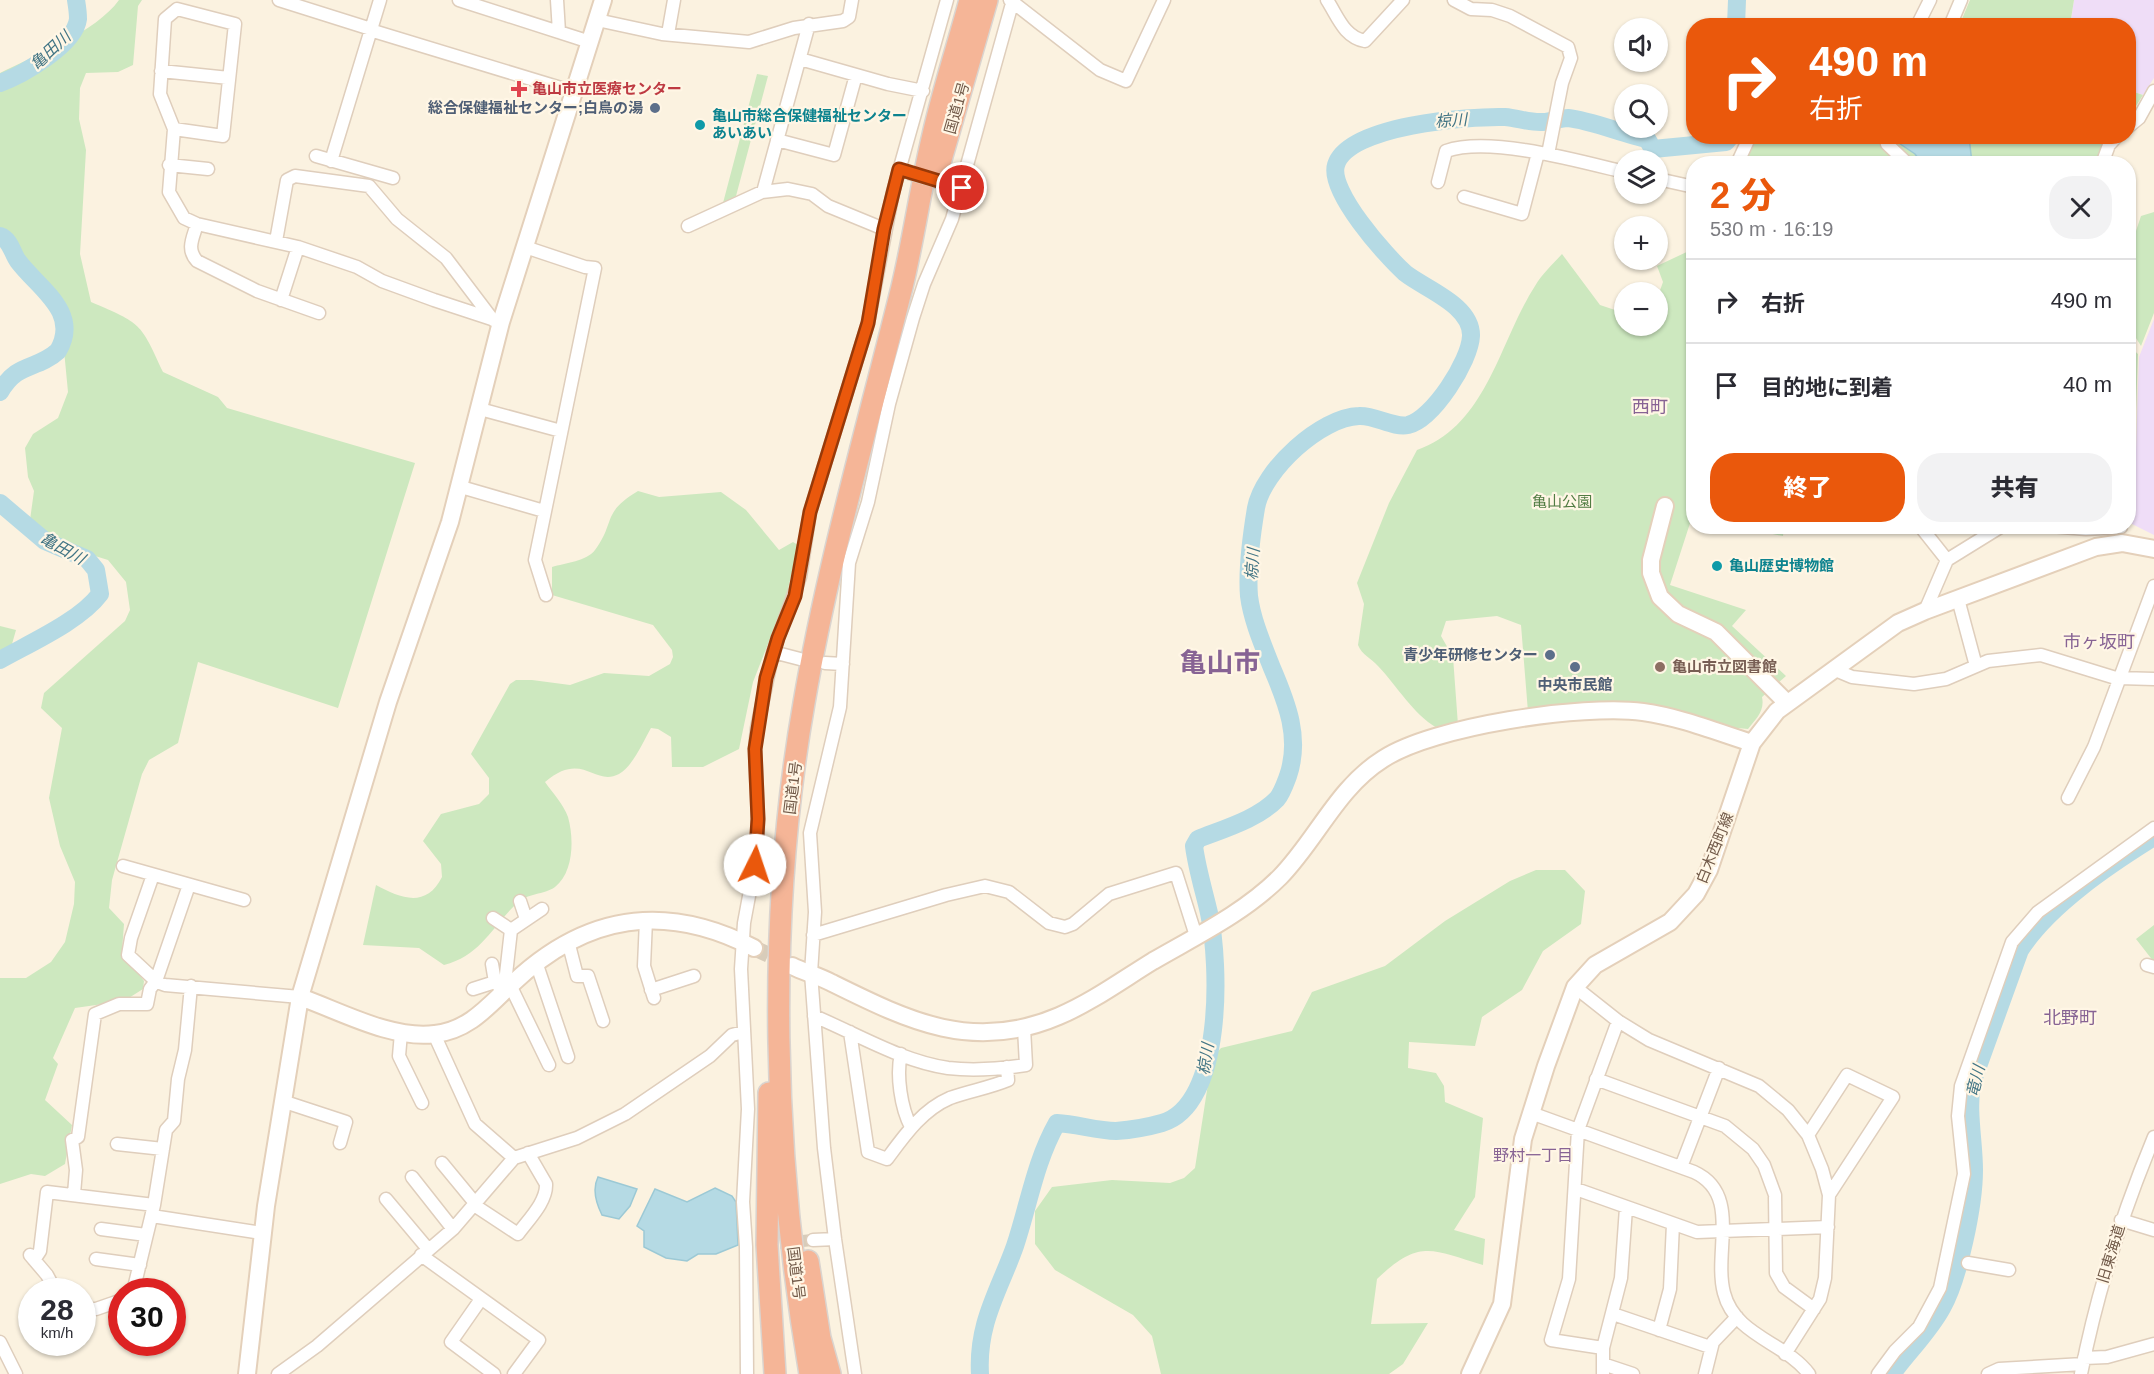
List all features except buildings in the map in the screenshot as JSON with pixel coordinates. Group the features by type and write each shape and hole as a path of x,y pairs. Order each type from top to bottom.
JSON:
{"highway":[{"name":"国道1号","path":"810,1374 791,1238 780,1070 781,923 786,843 803,706 847,501 902,284 933,133 970,0"},
{"name":"国道1号","path":"902,284 949,137 987,0"},
{"path":"775,1374 767,1222 771,976 773,950 781,923"},
{"path":"780,1070 787,1078 805,1247 820,1338 830,1374"}],"street":[{"path":"279,0 574,92"},
{"path":"331,161 380,0"},
{"path":"459,0 590,42"},
{"path":"557,0 559,32"},
{"path":"247,1374 262,1233 300,997 388,702 460,487 480,409 497,321 525,248 603,0"},
{"path":"668,34 674,0"},
{"path":"597,20 668,34 749,42 809,24 843,21 849,17 852,0"},
{"path":"747,1374 746,1247 743,1202 748,1097 743,1032 757,853 755,749 773,652 795,596 810,512 868,323 884,229 904,171 947,0"},
{"path":"855,1374 824,1148 811,973 815,901 810,833 833,746 843,664 849,563 868,502 889,404 924,284 943,245 1012,1 1100,70 1126,81 1164,0"},
{"path":"1327,0 1347,33 1354,39 1365,41 1404,0"},
{"path":"1454,0 1471,9 1493,5 1568,47 1571,58 1556,105 1550,136 1522,214 1464,197"},
{"path":"1921,18 1930,0"},
{"path":"1953,18 1961,0"},
{"path":"174,129 223,136 235,24 177,9 165,19 160,94 174,129 169,165 169,192 184,218 197,224 298,247 357,267 382,281 497,321"},
{"path":"763,192 809,24"},
{"path":"800,59 923,91"},
{"path":"162,71 229,78"},
{"path":"777,140 834,155 856,75"},
{"path":"2136,120 2154,91"},
{"path":"1887,144 1900,156"},
{"path":"1438,182 1443,154 1450,149 1493,147 1543,154 1614,170"},
{"path":"316,156 393,178"},
{"path":"169,165 208,169"},
{"path":"904,171 959,187"},
{"path":"276,242 287,180 295,176 369,186 397,219 446,258 497,321"},
{"path":"1668,181 1686,185"},
{"path":"688,226 763,192 788,189 812,194 828,206 884,229"},
{"path":"197,224 190,251 197,261 257,291 319,313"},
{"path":"281,300 298,247"},
{"path":"525,248 595,268 535,560 546,595"},
{"path":"480,409 561,430"},
{"path":"460,487 544,511"},
{"path":"1665,506 1651,560 1651,573 1660,597 1678,614 1716,632 1786,702"},
{"path":"1926,534 1947,560"},
{"path":"1925,611 1947,560 1989,534"},
{"name":"白木西町線","path":"1470,1374 1502,1304 1508,1274 1519,1162 1532,1113 1575,987 1595,965 1670,922 1696,894 1709,870 1752,743 1765,723 1786,702 1898,623 2096,547 2119,534"},
{"name":"白木西町線","path":"2126,534 2154,549"},
{"path":"2068,798 2094,747 2154,585"},
{"path":"1958,599 1976,666"},
{"path":"773,652 800,660"},
{"path":"1833,669 1852,677 1914,684 1946,680 1988,661 2041,655 2119,678 2154,679"},
{"path":"825,663 843,664"},
{"path":"792,966 900,1015 938,1028 978,1034 1024,1028 1070,1011 1254,899 1282,874 1336,803 1361,775 1385,757 1418,742 1552,714 1604,709 1658,714 1752,743"},
{"path":"1878,1374 1895,1351 1919,1327 1940,1288 1964,1173 1958,1107 1961,1086 2012,942 2038,912 2154,828"},
{"path":"123,866 244,900"},
{"path":"813,935 945,895 986,886 1009,892 1049,923 1065,927 1073,924 1109,894 1176,873 1198,934"},
{"path":"153,875 131,938 128,955 156,981 165,985 300,997 401,1033 434,1034 464,1025 480,1015 503,987 536,962 568,941 603,927 646,920 698,925 748,945"},
{"path":"74,1194 76,1170 72,1140 78,1137 95,1014 119,1004 147,1004 150,988 156,981 189,885"},
{"path":"520,901 526,919"},
{"path":"503,987 511,930 542,909"},
{"path":"493,918 511,930"},
{"path":"646,920 644,966 652,994 694,976"},
{"path":"568,941 577,976 588,976 603,1021"},
{"path":"536,962 568,1057"},
{"path":"492,964 549,1065"},
{"path":"137,1278 153,1210 166,1130 174,1121 178,1079 185,1050 191,986"},
{"path":"473,989 503,987"},
{"path":"1575,987 1618,1021 1676,1054 1719,1068 1769,1092 1788,1110 1808,1135 1822,1169 1829,1195 1825,1278 1820,1299 1785,1354"},
{"path":"814,1016 901,1054 946,1067 982,1070 1026,1065 1024,1028"},
{"path":"1603,1348 1551,1340 1569,1279 1578,1130 1618,1021"},
{"path":"278,1374 317,1346 453,1228 514,1158 578,1138 625,1114 710,1056 732,1035 743,1032"},
{"path":"850,1032 868,1152 887,1160 911,1126 950,1098 1008,1080 1007,1067"},
{"path":"401,1033 399,1056 422,1103"},
{"path":"434,1034 475,1124 514,1158"},
{"path":"901,1054 898,1065 906,1116 911,1126"},
{"path":"1680,1167 1719,1068"},
{"path":"1808,1135 1847,1075 1893,1097 1829,1195"},
{"path":"1596,1079 1725,1126 1737,1135 1764,1165 1775,1195 1774,1266 1779,1281 1792,1294 1814,1309"},
{"path":"282,1101 346,1122 340,1143"},
{"path":"1532,1113 1705,1177 1718,1192 1722,1208 1721,1282 1727,1302 1737,1317 1756,1336 1785,1354 1809,1374"},
{"name":"旧東海道","path":"2082,1365 2090,1325 2121,1221 2154,1137"},
{"path":"117,1144 163,1149"},
{"path":"442,1163 475,1204 518,1234 547,1190 528,1152"},
{"path":"412,1177 453,1228"},
{"path":"1576,1189 1697,1232 1775,1227 1828,1227"},
{"path":"46,1278 32,1258 40,1251 47,1192 74,1194 262,1233"},
{"path":"386,1199 425,1252 481,1299 539,1340 514,1374"},
{"path":"1626,1208 1621,1278 1603,1348 1603,1369 1633,1374"},
{"path":"2121,1221 2154,1230"},
{"path":"1659,1330 1670,1289 1673,1224"},
{"path":"101,1229 146,1235"},
{"path":"813,1240 835,1239"},
{"path":"746,1247 760,1245"},
{"path":"96,1259 140,1265"},
{"path":"1968,1263 2009,1270"},
{"path":"481,1299 451,1342 494,1374"},
{"path":"1613,1314 1710,1347"},
{"path":"1705,1374 1710,1347 1737,1317"},
{"path":"0,1342 16,1374"},
{"path":"1988,1374 1999,1369 2082,1365 2154,1344"}],"shaded area":[{"path":"2074,0 2154,0 2154,78 2143,95 2136,93 2136,18 2071,18"},
{"path":"2154,319 2154,535 2136,526 2139,357"}],"green space":[{"path":"119,0 142,0 138,6 133,65 118,72 86,73 80,88 79,119 86,150 80,254 91,302 121,315 138,326 163,372 218,397 227,408 415,463 338,708 198,662 178,743 149,760 142,774 112,880 109,908 124,924 122,951 144,981 143,989 124,1001 75,1008 53,1058 58,1064 45,1100 72,1125 65,1164 45,1176 31,1174 0,1184 0,978 26,978 51,962 65,942 74,904 75,882 60,846 49,798 62,728 41,708 44,693 125,621 130,610 126,582 108,560 50,542 30,520 34,491 28,477 25,448 33,434 58,418 68,392 61,319 7,245 0,242 0,73 81,32 109,12"},
{"path":"1970,0 2074,0 2071,18 1962,18"},
{"path":"757,74 768,76 736,196 723,203"},
{"path":"2136,93 2143,95 2136,106"},
{"path":"1751,144 2106,144 2100,156 1746,156"},
{"path":"2154,212 2154,313 2141,346 2136,338 2136,231 2141,216"},
{"name":"亀山公園","path":"1686,252 1687,534 1670,585 1746,610 1732,626 1786,676 1762,697 1761,711 1748,729 1738,728 1735,731 1693,717 1528,712 1521,625 1497,616 1446,621 1441,636 1453,657 1458,725 1437,728 1420,715 1358,645 1364,604 1357,583 1389,503 1417,450 1441,438 1460,422 1476,402 1489,380 1522,308 1544,273 1562,254 1600,305 1614,310 1614,336 1668,336 1668,282 1663,282 1658,270 1668,270 1668,261"},
{"path":"2136,352 2138,354 2136,411"},
{"path":"638,491 659,497 721,492 746,510 779,550 793,542 798,545 786,598 753,682 739,749 703,767 672,767 671,737 658,729 651,728 633,760 619,774 610,777 602,776 579,769 569,769 558,773 545,782 566,812 572,844 566,873 555,887 521,900 477,948 444,965 419,948 363,945 376,885 403,897 412,898 428,894 442,877 441,864 423,841 441,814 479,804 489,794 489,778 471,754 510,684 516,680 532,680 570,685 604,673 649,676 670,664 673,657 672,650 653,625 552,595 552,567 591,554 601,540 614,512 626,499"},
{"path":"0,626 16,630 12,644 0,652"},
{"path":"1536,870 1565,870 1585,891 1581,924 1543,951 1522,990 1482,1017 1475,1046 1409,1042 1408,1068 1436,1073 1444,1086 1445,1102 1483,1118 1475,1197 1454,1230 1485,1239 1483,1265 1451,1255 1427,1251 1405,1257 1377,1279 1371,1324 1428,1323 1403,1364 1389,1374 1161,1374 1152,1336 1133,1315 1055,1270 1035,1244 1035,1211 1052,1187 1112,1180 1170,1183 1184,1178 1195,1168 1212,1058 1221,1048 1292,1031 1312,992 1385,966 1445,921 1510,881"},
{"path":"2154,925 2154,962 2136,939"}],"water":[{"path":"1900,144 1970,144 1971,156 1917,156"},
{"path":"598,1177 637,1189 630,1206 619,1219 602,1215 595,1196"},
{"path":"715,1188 732,1196 736,1202 738,1245 716,1254 698,1254 687,1261 666,1258 644,1247 644,1231 637,1226 655,1189 687,1202"}],"waterway":[{"name":"亀田川","path":"0,83 34,66 68,39 78,19 76,0"},
{"name":"椋川","path":"1736,18 1737,0"},
{"name":"椋川","path":"980,1374 982,1339 990,1308 1015,1246 1043,1153 1057,1123 1116,1131 1162,1123 1182,1111 1197,1090 1207,1062 1213,1030 1215,965 1209,913 1194,846 1198,839 1250,818 1269,806 1282,791 1292,762 1293,734 1287,708 1258,632 1249,596 1252,540 1256,508 1261,493 1282,462 1296,448 1328,425 1359,416 1402,425 1418,420 1439,401 1457,374 1469,347 1471,336 1464,315 1446,299 1405,273 1385,253 1349,206 1336,176 1336,165 1345,151 1363,140 1412,126 1466,118 1505,117 1538,122 1568,118 1647,139 1653,149 1705,144"},
{"name":"亀田川","path":"0,236 7,240 18,261 46,291 61,313 64,324 64,337 58,351 14,375 0,392"},
{"name":"亀田川","path":"0,503 45,541 87,559 96,570 100,594 91,604 67,622 0,660"},
{"name":"竜川","path":"1892,1374 1937,1317 1948,1295 1960,1260 1973,1185 1974,1159 1970,1105 1972,1083 2020,950 2032,933 2063,902 2099,873 2154,837"}],"tunnel":[{"path":"754,948 788,964"},
{"path":"762,1245 813,1240"}],"place":[{"name":"亀山市立医療センター","path":"519,89"},
{"name":"総合保健福祉センター;白鳥の湯","path":"655,108"},
{"name":"亀山市総合保健福祉センター あいあい","path":"700,125"},
{"name":"亀山歴史博物館","path":"1717,566"},
{"name":"青少年研修センター","path":"1550,655"},
{"name":"中央市民館","path":"1575,667"},
{"name":"亀山市立図書館","path":"1660,667"}],"district":[{"name":"西町","path":"1650,407"},
{"name":"市ヶ坂町","path":"2099,642"},
{"name":"亀山市","path":"1220,663"},
{"name":"北野町","path":"2070,1018"},
{"name":"野村一丁目","path":"1533,1155"}],"route":[{"path":"755,865 758,819 755,749 766,678 773,652 795,596 810,512 868,323 884,229 899,169 962,188"}]}
